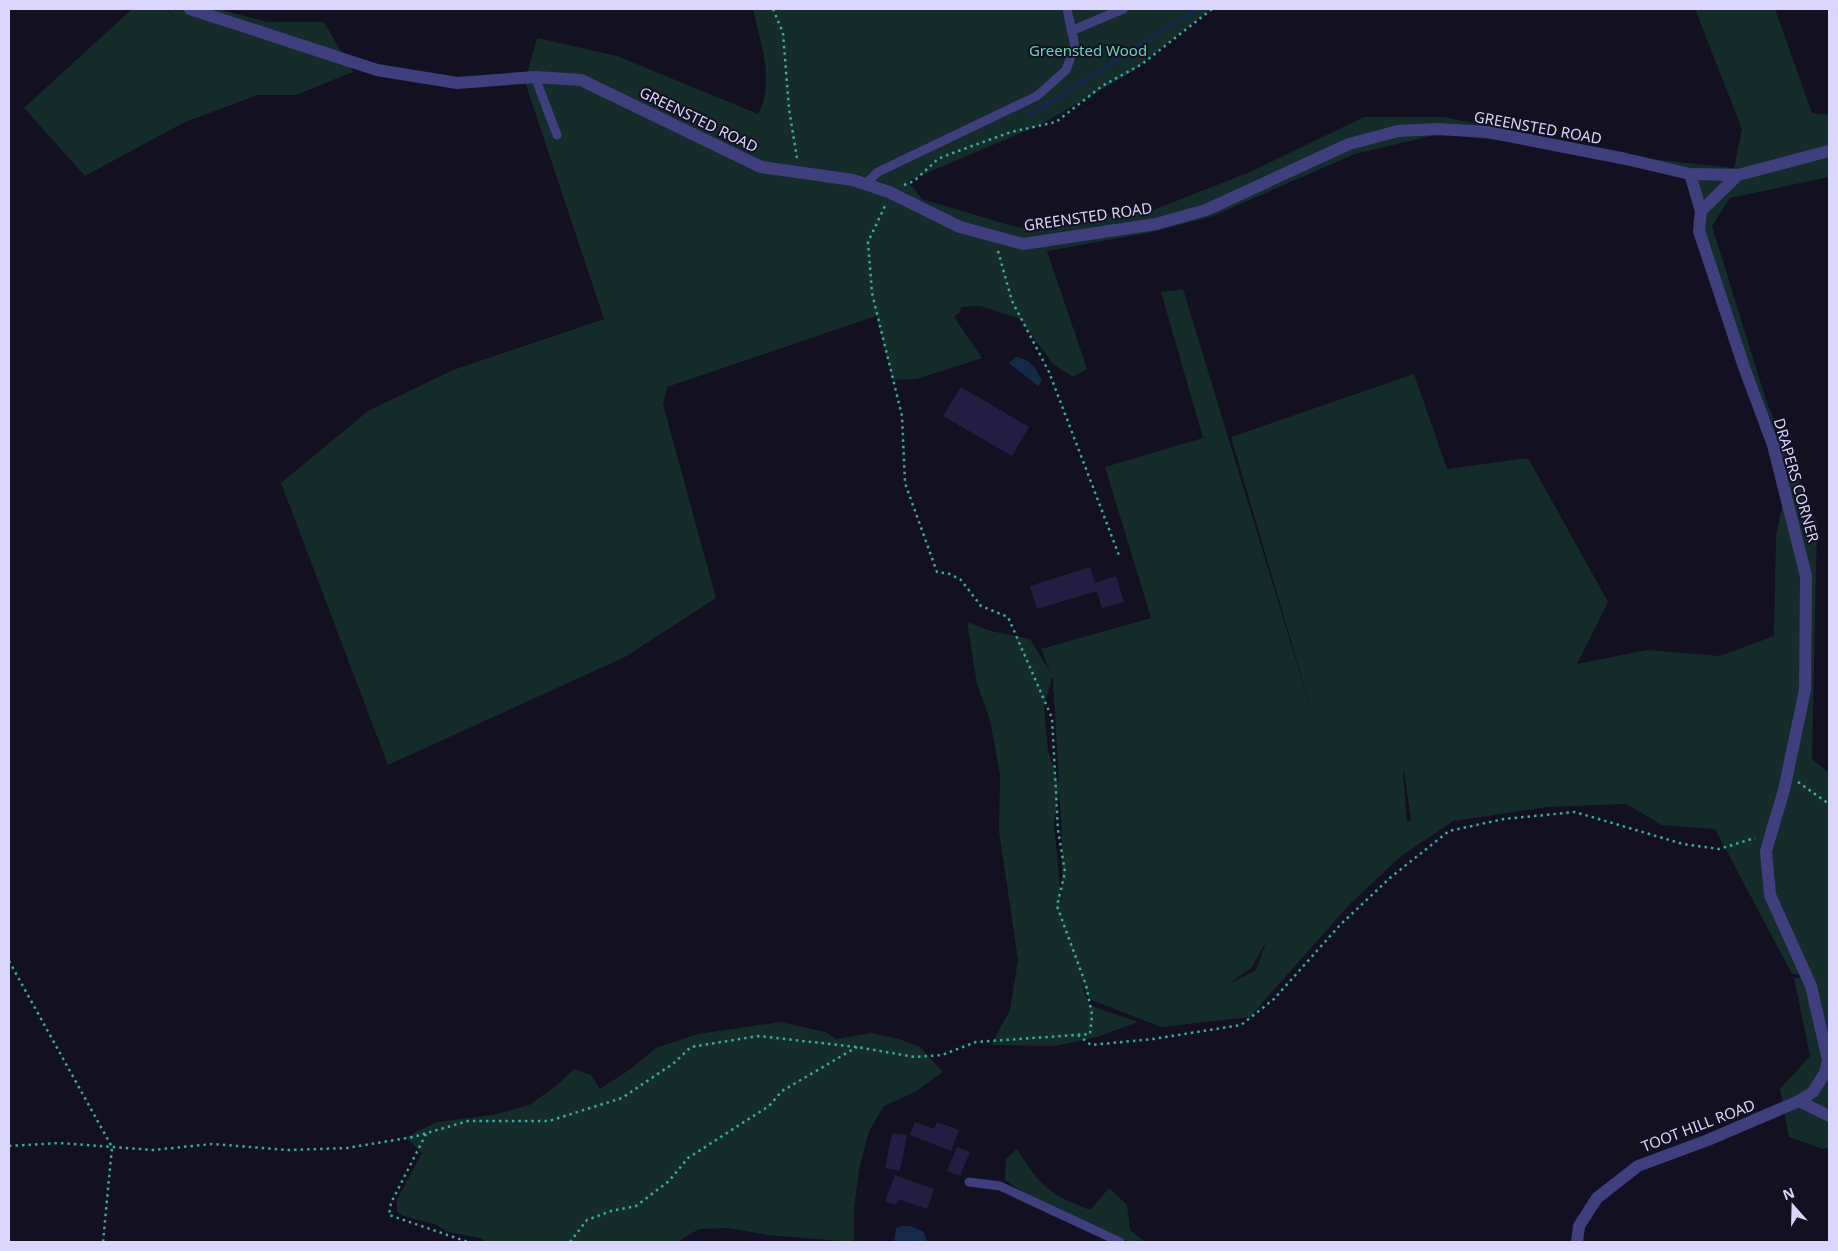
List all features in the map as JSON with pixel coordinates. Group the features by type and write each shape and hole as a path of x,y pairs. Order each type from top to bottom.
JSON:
{"street":[{"name":"GREENSTED ROAD","path":"190,9 377,70 457,83 535,77 581,80 761,167 853,180 865,184 888,198 960,227 1023,244 1156,224 1206,210 1350,144 1398,131 1437,129 1488,132 1626,159 1690,174 1738,175 1829,151"},
{"name":"DRAPERS CORNER","path":"1690,174 1701,211 1699,231 1744,367 1773,445 1806,576 1805,690 1787,774 1766,851 1770,895 1811,986 1828,1060 1827,1076"},
{"path":"1701,211 1738,175"},
{"name":"TOOT HILL ROAD","path":"1577,1242 1579,1226 1597,1198 1638,1166 1708,1140 1799,1101 1813,1092 1827,1076"},
{"path":"1799,1101 1829,1116"}],"lane":[{"path":"865,184 878,172 1037,96 1066,70 1075,46 1067,9"},
{"path":"1071,31 1112,15 1122,9"},
{"path":"535,77 557,135"},
{"path":"969,1182 1000,1186 1120,1242"}],"path":[{"path":"772,9 783,32 789,109 799,172"},
{"path":"9,1146 59,1143 153,1150 212,1144 288,1150 347,1148 427,1133 468,1121 502,1119 549,1120 622,1098 674,1064 691,1047 758,1036 857,1047 915,1057 942,1055 976,1042 1090,1034 1092,1015 1086,986 1057,906 1065,872 1058,830 1052,718 1008,617 980,606 961,580 950,574 937,572 906,483 902,416 872,293 868,242 888,198 914,181 938,159 1011,132 1056,122 1102,86 1142,64 1212,9"},
{"path":"993,236 1012,301 1049,372 1120,558"},
{"path":"1787,774 1829,804"},
{"path":"1078,1035 1091,1045 1153,1039 1240,1025 1274,999 1340,924 1391,877 1449,831 1504,819 1575,812 1683,844 1719,849 1771,834"},
{"path":"9,961 112,1147 103,1242"},
{"path":"570,1242 587,1220 611,1211 636,1206 669,1181 688,1158 768,1106 782,1091 857,1047"},
{"path":"427,1133 391,1203 389,1215 468,1242"}],"green space":[{"path":"132,9 166,9 181,22 167,9 218,9 268,22 324,22 353,72 296,95 257,95 183,123 85,176 24,108"},
{"name":"Greensted Wood","path":"753,9 1210,9 1132,72 1042,124 908,181 922,199 1020,228 1148,212 1250,172 1364,117 1444,117 1651,159 1734,168 1742,129 1695,9 1775,9 1812,113 1829,115 1829,177 1730,198 1712,226 1767,403 1817,523 1812,759 1829,773 1829,1147 1823,1149 1789,1137 1780,1089 1810,1056 1794,978 1814,977 1813,975 1792,974 1715,829 1662,825 1626,804 1547,807 1453,821 1400,857 1349,905 1250,1017 1161,1027 1089,999 1078,973 1089,1005 1138,1022 1097,1037 1055,1046 991,1045 1010,1010 1018,960 999,831 1000,774 990,720 977,684 967,622 991,631 1030,639 1050,672 1041,649 1151,618 1105,467 1203,438 1161,292 1183,289 1315,723 1231,437 1414,374 1447,469 1528,458 1608,602 1577,664 1647,650 1720,656 1774,636 1776,535 1784,498 1693,221 1700,206 1684,177 1534,144 1439,134 1355,154 1213,216 1153,232 1047,251 1087,369 1073,377 1053,364 1020,319 980,306 961,307 960,312 954,317 982,358 917,379 893,380 876,316 667,387 663,404 716,598 625,657 388,765 281,483 368,411 453,370 604,319 525,82 537,38 617,56 758,114 766,88 766,75 765,62","holes":["1053,678 1059,784 1048,751 1044,706","1403,771 1411,820 1407,822","1059,790 1062,834 1062,906 1054,824","1266,942 1256,970 1229,984 1252,967"]},
{"path":"780,1022 826,1032 836,1039 871,1033 899,1039 920,1047 943,1072 915,1092 884,1106 869,1131 859,1170 854,1209 854,1242 768,1235 727,1228 699,1229 679,1242 487,1242 481,1238 448,1232 435,1224 406,1217 397,1212 397,1199 422,1153 406,1137 437,1122 492,1115 529,1105 556,1086 574,1069 591,1075 600,1089 629,1070 656,1048 698,1034"},
{"path":"1017,1149 1047,1188 1055,1194 1090,1210 1109,1188 1127,1205 1130,1230 1145,1242 1130,1242 1059,1216 1005,1180 1006,1159"}],"water":[{"path":"1016,357 1026,360 1035,368 1042,381 1038,386 1009,363"},
{"path":"911,1226 924,1232 927,1242 894,1242 896,1228"}],"building":[{"path":"961,387 1029,427 1012,456 943,416"},
{"path":"1090,567 1095,583 1116,576 1124,602 1102,608 1097,591 1037,609 1030,586"},
{"path":"915,1122 934,1129 937,1122 959,1130 951,1151 910,1135"},
{"path":"892,1133 907,1135 900,1171 885,1168"},
{"path":"957,1147 970,1152 960,1176 947,1171"},
{"path":"895,1175 934,1189 927,1209 898,1199 896,1205 885,1201"}],"waterway":[{"path":"1030,115 1197,9"}]}
